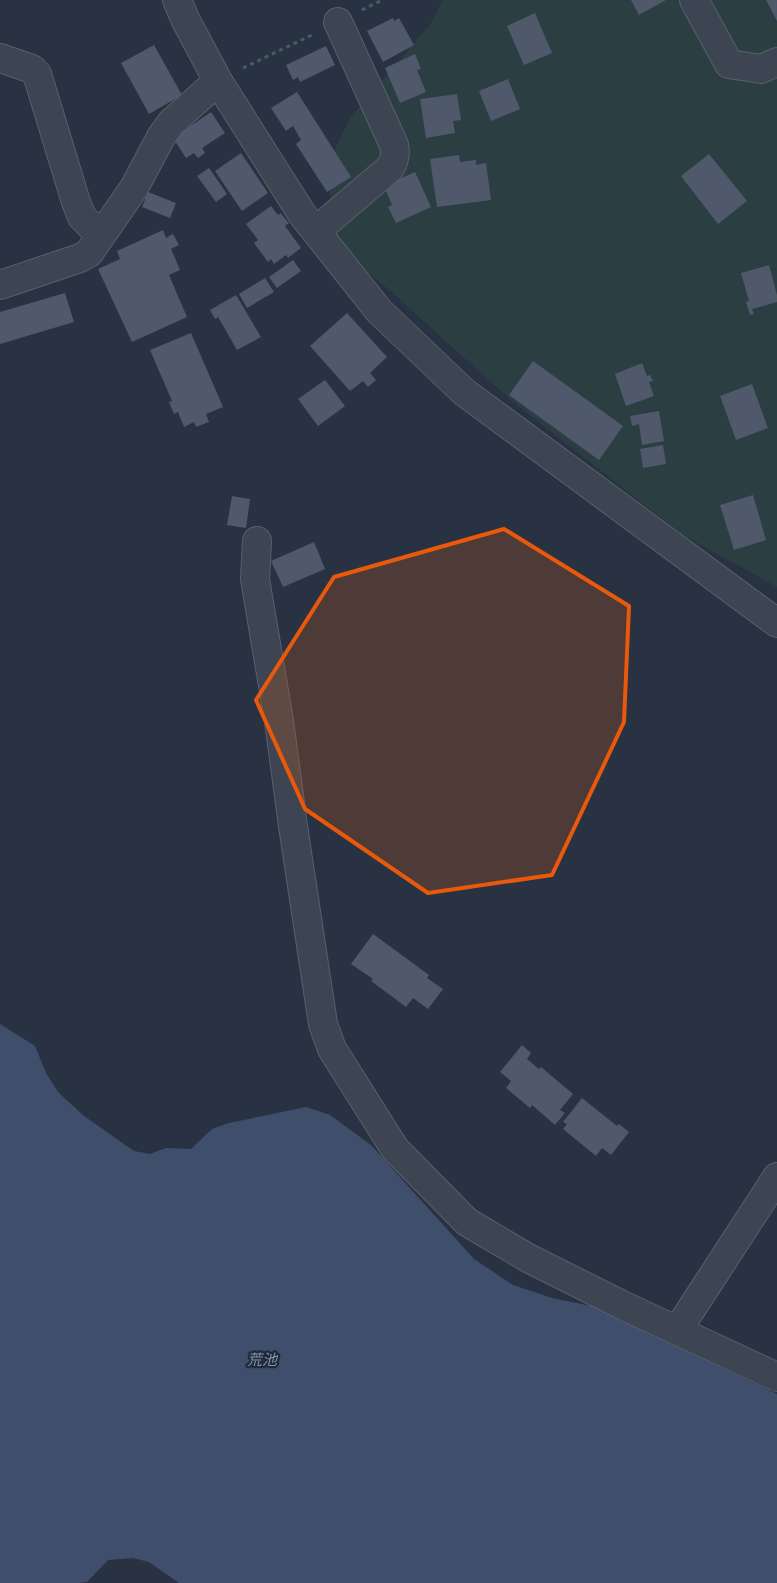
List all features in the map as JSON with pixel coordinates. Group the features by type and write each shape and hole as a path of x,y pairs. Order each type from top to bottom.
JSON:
{"street":[{"path":"177,0 218,81 302,214 379,311 464,392 777,623"},
{"path":"694,0 729,64 761,70 777,62"},
{"path":"316,231 390,168 394,162 396,152 338,22"},
{"path":"0,58 32,69 37,74 76,202 82,217 101,236"},
{"path":"0,285 89,253 134,188 166,130 218,81"},
{"path":"257,541 255,579 279,721 323,1024 332,1050 394,1149 467,1222 528,1258 677,1331 777,1377"},
{"path":"677,1331 777,1177"}],"path":[{"path":"218,81 382,0"}],"highlighted area":[{"path":"504,529 629,606 624,722 552,875 428,893 305,809 256,700 334,577"}],"green space":[{"path":"442,0 777,0 777,587 683,535 512,401 388,289 335,245 329,217 332,155 350,118 432,22"}],"water":[{"name":"荒池","path":"0,1024 35,1046 46,1073 58,1092 84,1116 134,1151 150,1154 166,1148 191,1149 212,1129 229,1123 306,1107 330,1115 371,1145 474,1259 513,1285 552,1298 591,1306 777,1394 777,1583 179,1583 149,1562 133,1558 108,1560 87,1582 0,1583"}],"building":[{"path":"631,0 666,0 639,15"},
{"path":"766,0 777,0 777,21"},
{"path":"535,13 552,53 524,65 507,26"},
{"path":"393,18 394,21 399,18 414,45 383,62 367,31"},
{"path":"154,45 182,95 149,114 121,63"},
{"path":"326,46 335,65 300,82 298,77 293,80 286,65"},
{"path":"415,54 421,69 417,70 426,92 400,103 385,68"},
{"path":"508,79 520,109 491,121 479,91"},
{"path":"297,92 351,177 327,192 296,144 301,140 293,126 286,131 271,108"},
{"path":"457,94 461,120 453,121 455,133 426,138 420,99"},
{"path":"211,112 225,133 202,148 205,153 198,158 194,153 186,158 173,138"},
{"path":"241,153 268,193 242,211 215,171"},
{"path":"709,154 747,201 718,224 681,176"},
{"path":"459,155 460,162 476,160 476,165 486,163 491,200 437,207 430,159"},
{"path":"209,168 227,194 216,202 197,176"},
{"path":"415,172 431,207 396,223 388,207 392,205 384,186"},
{"path":"148,192 176,203 170,218 142,207"},
{"path":"271,206 278,215 281,213 289,223 285,226 301,248 288,258 286,255 274,264 271,259 268,262 254,243 258,240 246,224"},
{"path":"163,230 166,238 173,234 179,245 171,249 180,270 169,275 187,317 132,342 98,269 120,259 117,251"},
{"path":"293,260 301,271 277,288 269,277"},
{"path":"769,265 777,302 752,309 754,314 750,315 746,302 749,301 741,273"},
{"path":"265,278 274,292 247,308 239,294"},
{"path":"65,293 74,322 0,344 0,312"},
{"path":"236,295 261,337 237,350 218,317 215,319 210,310"},
{"path":"347,313 387,357 370,373 376,380 368,387 363,381 350,391 310,346"},
{"path":"191,333 223,407 206,414 209,422 196,427 194,422 184,427 178,412 174,414 169,402 172,401 150,350"},
{"path":"533,361 623,426 599,460 509,395"},
{"path":"642,363 647,376 650,375 653,381 649,382 654,396 626,406 615,374"},
{"path":"325,380 345,406 318,426 298,399"},
{"path":"752,384 768,428 736,440 720,396"},
{"path":"659,411 664,441 642,445 639,424 632,426 630,416"},
{"path":"663,445 666,464 643,468 640,449"},
{"path":"753,495 766,540 734,550 720,505"},
{"path":"232,496 250,499 246,528 227,525"},
{"path":"314,542 325,569 283,587 271,561"},
{"path":"373,934 429,975 427,978 443,989 428,1009 413,998 406,1007 371,981 373,979 351,964"},
{"path":"522,1045 531,1053 527,1059 539,1069 541,1067 573,1094 560,1110 565,1113 555,1125 532,1105 530,1108 506,1088 511,1081 500,1072"},
{"path":"582,1098 617,1126 619,1124 629,1132 611,1155 602,1148 596,1156 563,1129 567,1124 563,1122"}]}
